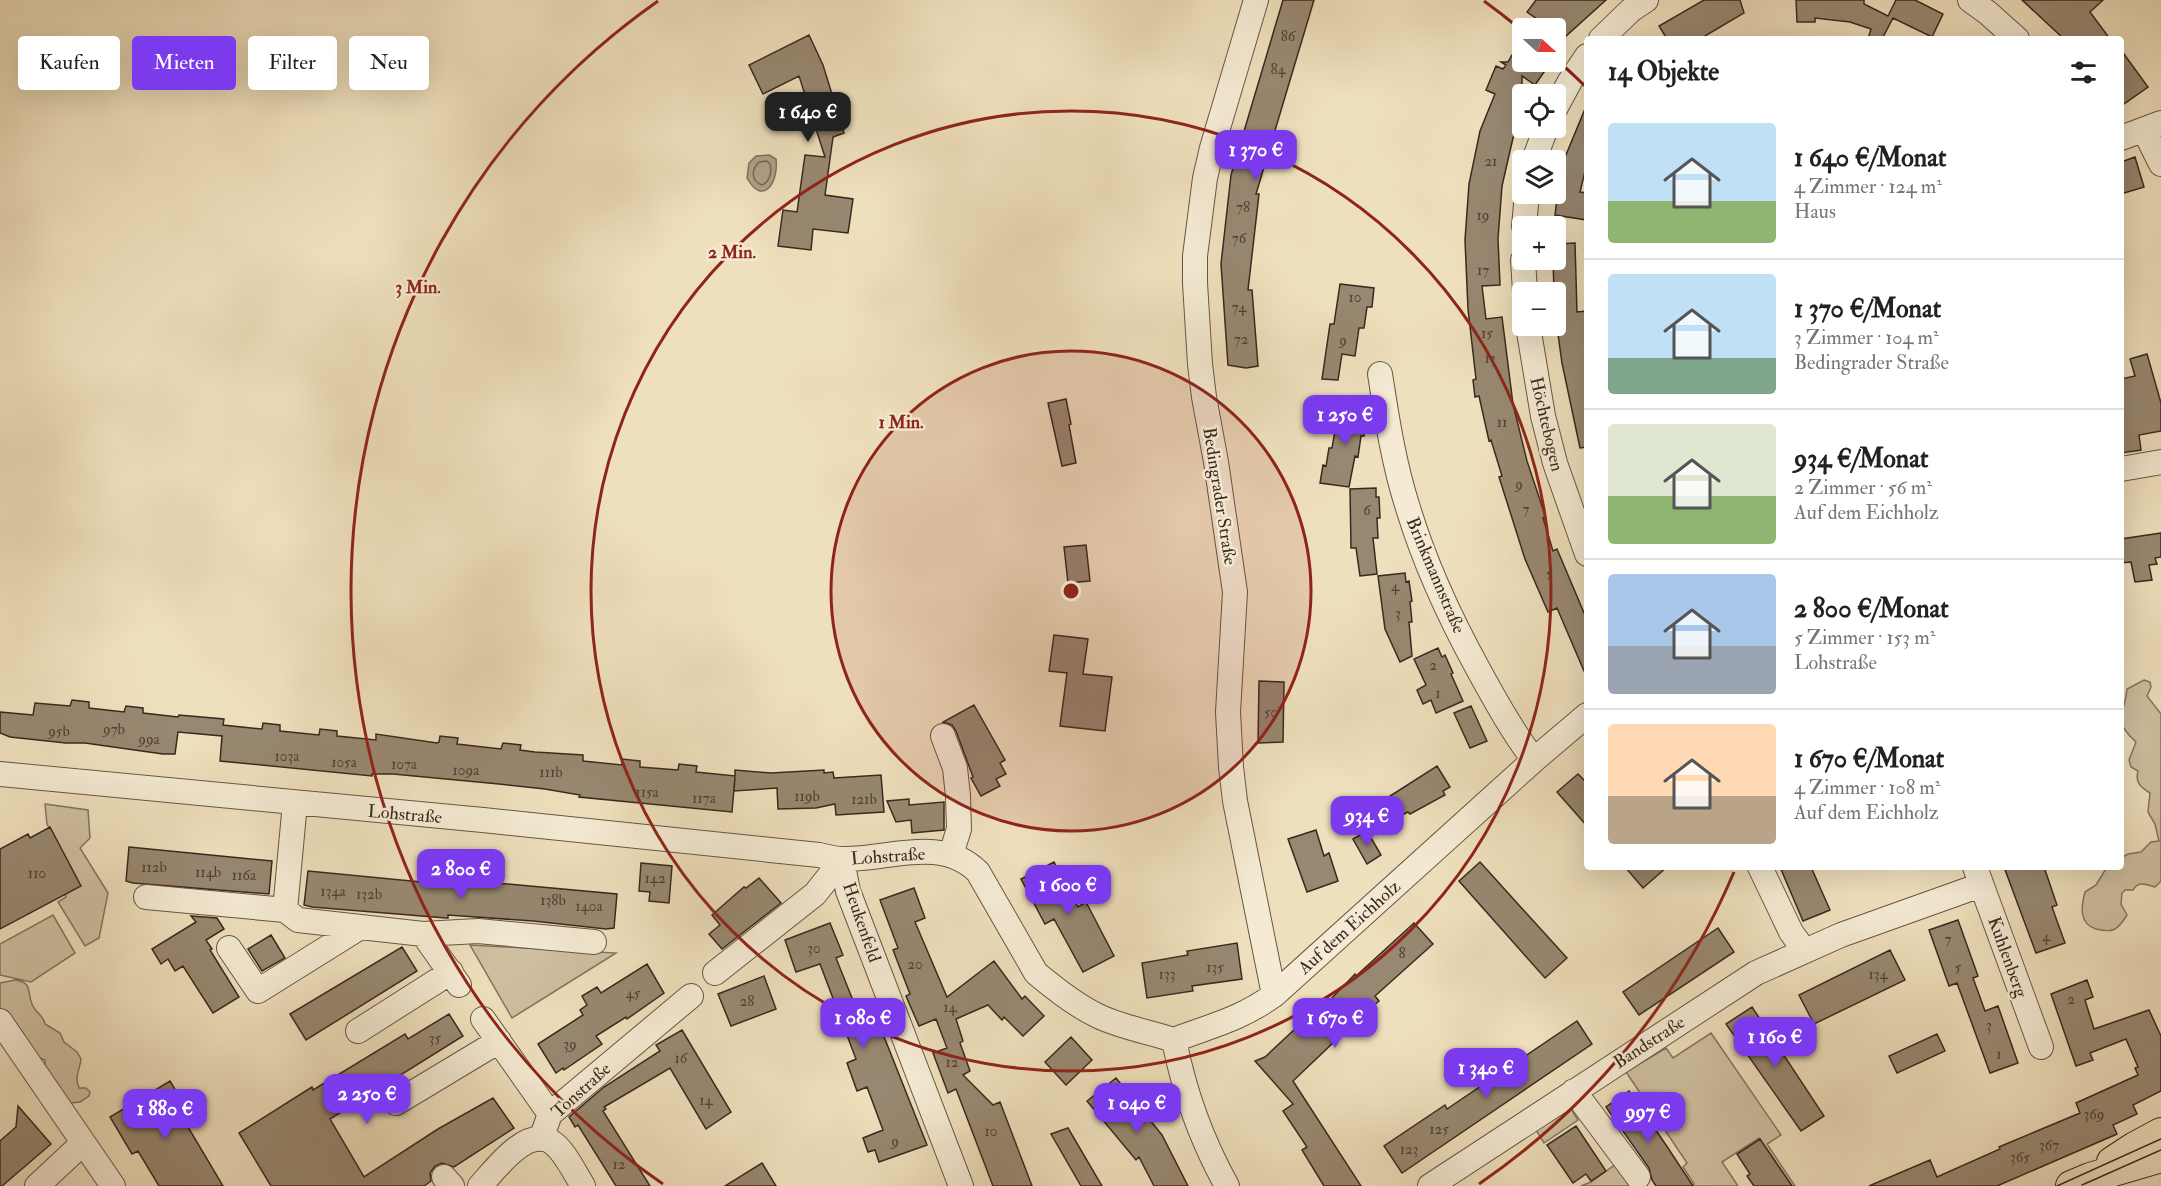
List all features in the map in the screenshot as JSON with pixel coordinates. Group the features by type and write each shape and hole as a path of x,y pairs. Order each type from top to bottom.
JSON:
{"main road":[{"path":"2080,1182 2161,1133"},
{"path":"2080,1182 2161,1158"}],"street":[{"name":"Bedingrader Straße","path":"1256,0 1212,148 1205,178 1195,256 1200,364 1235,592 1228,712 1232,778 1241,835 1274,995"},
{"path":"1604,36 1630,10 1646,0"},
{"path":"1970,0 2014,36"},
{"path":"1566,88 1584,60"},
{"path":"2124,137 2152,127 2161,164"},
{"name":"Höchtebogen","path":"1530,336 1543,416 1552,453 1584,545"},
{"name":"Brinkmannstraße","path":"1380,374 1397,469 1427,565 1452,621 1490,692 1534,760"},
{"path":"2124,468 2161,462"},
{"name":"Auf dem Eichholz","path":"1174,1040 1234,1019 1253,1010 1274,995 1584,718"},
{"path":"943,736 955,768 957,796 959,829 951,854"},
{"name":"Lohstraße","path":"0,774 483,820 819,855 842,860 911,853 951,854 970,864 978,872 1036,972 1050,985 1081,1007 1100,1017 1174,1040"},
{"path":"285,910 295,803"},
{"path":"715,973 815,894 842,860"},
{"name":"Heukenfeld","path":"842,860 848,891 961,1186"},
{"path":"1761,870 1791,932 1804,950"},
{"name":"Bandstraße","path":"1430,1186 1756,973 1804,950 1978,876"},
{"name":"Kuhlenberg","path":"1978,876 2041,1047"},
{"path":"146,897 285,910 298,920 359,928 423,934 478,931 594,942"},
{"path":"229,948 258,992 359,928"},
{"path":"358,1032 455,979 423,934"},
{"name":"Tonstraße","path":"480,1186 516,1149 531,1141 541,1139 550,1114 691,996"},
{"path":"483,1019 550,1114"},
{"path":"0,1021 113,1186"},
{"path":"1174,1040 1178,1062 1192,1107 1214,1163 1227,1186"},
{"path":"396,1103 499,1041"},
{"path":"1574,1091 1638,1177"},
{"path":"541,1139 549,1141 556,1147 583,1186"},
{"path":"37,1186 83,1143"}],"shaded area":[{"path":"2144,680 2150,682 2151,687 2147,696 2161,714 2161,881 2155,887 2140,884 2133,890 2125,890 2122,893 2121,904 2127,915 2111,931 2090,927 2084,919 2082,909 2085,892 2096,885 2105,870 2124,870 2124,856 2141,852 2151,842 2159,841 2155,824 2148,812 2150,793 2139,784 2138,771 2131,767 2129,760 2136,742 2124,728 2127,689"},
{"path":"45,804 88,810 90,838 80,848 108,893 99,938 85,946 58,902 66,897 65,894 79,885 47,824"},
{"path":"53,915 75,953 31,982 0,975 0,944"},
{"path":"470,945 616,953 512,1018"},
{"path":"15,980 25,983 33,1007 43,1018 45,1024 60,1033 64,1042 77,1052 81,1059 77,1077 79,1088 86,1088 90,1092 89,1096 80,1102 70,1103 45,1066 45,1060 32,1055 16,1024 0,1010 0,983"},
{"path":"1711,1033 1781,1135 1767,1144 1795,1186 1792,1186 1759,1138 1722,1162 1738,1186 1691,1186 1694,1184 1683,1167 1687,1163 1626,1072 1666,1048 1673,1058"},
{"path":"1571,1109 1578,1120 1544,1143 1536,1130"},
{"path":"1620,1161 1637,1186 1581,1186 1591,1182"}],"water":[{"path":"769,155 776,159 775,176 769,188 764,191 759,190 747,178 749,163 756,156"}],"building":[{"path":"1283,0 1314,0 1256,194 1259,194 1248,290 1252,290 1258,366 1246,368 1228,365 1221,264 1231,175"},
{"path":"1536,0 1606,0 1566,36 1566,18 1536,18 1527,12"},
{"path":"1704,0 1740,0 1744,13 1705,36 1665,36 1659,26"},
{"path":"1796,0 1864,0 1864,4 1888,16 1896,0 1915,0 1943,14 1932,36 1893,18 1884,36 1869,36 1871,29 1850,22 1815,18 1815,22 1797,22"},
{"path":"2022,0 2103,0 2090,12 2108,36 2061,36"},
{"path":"809,35 823,65 844,133 833,137 825,195 853,199 848,233 813,229 811,250 778,246 783,210 797,212 805,155 825,157 799,76 763,94 749,65"},
{"path":"2124,54 2148,87 2124,104"},
{"path":"1512,55 1512,72 1544,72 1536,84 1522,76 1522,84 1512,84 1513,138 1502,186 1498,239 1500,285 1482,286 1486,319 1502,317 1513,404 1527,461 1546,518 1543,518 1553,551 1557,549 1584,613 1584,671 1557,608 1548,612 1525,559 1499,477 1502,476 1491,440 1489,441 1479,396 1475,397 1473,380 1476,379 1468,309 1465,240 1469,184 1480,131 1495,94 1486,90 1496,66 1503,69 1506,65 1501,62 1508,62"},
{"path":"1584,111 1584,175 1580,192 1584,193 1584,220 1555,215 1556,204 1566,204 1566,155"},
{"path":"2135,157 2144,187 2124,193 2124,161"},
{"path":"1566,243 1575,243 1577,312 1584,311 1584,447 1580,448 1558,336 1566,336 1566,282 1554,282 1553,270 1566,270"},
{"path":"1340,284 1374,288 1372,307 1367,307 1364,328 1359,328 1355,356 1342,354 1338,380 1322,379 1330,324 1334,324"},
{"path":"2147,354 2161,403 2161,431 2139,435 2141,450 2124,453 2124,378 2135,376 2130,359"},
{"path":"1066,399 1076,463 1062,466 1048,403"},
{"path":"1340,403 1365,406 1364,436 1361,436 1358,457 1355,456 1349,487 1320,483 1323,465 1326,466 1329,448 1332,448"},
{"path":"1376,488 1380,518 1377,518 1378,538 1373,538 1377,574 1360,576 1356,548 1351,548 1350,489"},
{"path":"2161,533 2161,557 2155,558 2157,564 2149,565 2152,580 2135,582 2131,562 2124,563 2124,539"},
{"path":"1086,545 1090,581 1068,583 1064,547"},
{"path":"1405,573 1406,582 1409,581 1412,601 1410,602 1412,622 1409,622 1412,656 1400,662 1385,629 1378,576"},
{"path":"1054,635 1088,639 1083,674 1112,677 1105,731 1060,726 1067,673 1049,671"},
{"path":"1438,648 1442,657 1445,655 1463,701 1436,713 1431,700 1423,704 1417,690 1426,685 1414,659"},
{"path":"1259,681 1284,682 1283,742 1258,743"},
{"path":"72,700 89,702 89,708 124,712 126,706 143,708 143,713 224,719 223,725 262,729 263,723 280,725 280,731 319,735 320,729 337,731 337,736 376,740 376,734 437,743 440,736 458,738 457,744 501,749 503,743 521,745 520,750 583,755 583,761 622,765 622,759 640,761 640,767 678,770 679,764 697,766 696,772 735,776 735,770 771,773 824,770 824,773 833,772 834,778 881,775 884,812 836,815 835,804 816,808 778,809 777,788 734,791 735,777 732,812 579,797 580,795 545,789 499,784 393,774 372,774 372,776 220,761 222,736 178,732 175,754 163,754 85,743 10,737 0,733 0,712 33,715 35,703 70,706"},
{"path":"974,705 1005,760 1000,763 1006,774 996,779 1000,786 981,796 971,778 973,777 956,731 952,725 943,722"},
{"path":"1471,706 1487,741 1470,748 1454,713"},
{"path":"1437,766 1450,787 1443,791 1445,795 1410,814 1408,812 1400,816 1387,798"},
{"path":"1578,774 1584,780 1584,823 1557,792"},
{"path":"909,799 909,805 944,802 944,830 912,833 911,820 896,822 887,801"},
{"path":"50,827 81,886 0,929 0,849 28,834 30,838"},
{"path":"1316,830 1324,856 1329,853 1338,881 1307,892 1288,839"},
{"path":"1367,831 1381,855 1367,864 1353,839"},
{"path":"129,847 272,861 269,894 126,881"},
{"path":"1054,862 1078,907 1086,902 1114,956 1083,972 1054,919 1045,924 1021,879"},
{"path":"1480,862 1567,958 1545,978 1459,881"},
{"path":"641,863 672,866 669,903 649,901 650,892 639,891"},
{"path":"1628,870 1664,870 1643,888"},
{"path":"1781,870 1812,870 1830,910 1803,921"},
{"path":"2005,870 2045,870 2057,905 2052,907 2065,943 2036,953"},
{"path":"308,871 473,887 474,881 617,894 614,928 312,907 304,905"},
{"path":"759,878 781,903 722,949 709,934 720,925 712,915 744,887 746,888"},
{"path":"914,888 925,918 915,922 947,997 994,961 1022,999 1025,996 1044,1016 1023,1036 1004,1017 1002,1020 988,1005 956,1019 963,1041 960,1043 970,1071 963,1075 993,1105 1000,1102 1032,1186 993,1186 956,1089 948,1093 933,1053 947,1048 936,1019 919,1026 906,996 910,994 893,950 898,948 880,900"},
{"path":"191,916 217,918 224,929 206,940 239,997 213,1013 183,966 175,971 168,959 161,964 152,949 196,922"},
{"path":"1958,920 1978,976 1973,978 1985,1011 1998,1006 2018,1063 1990,1073 1957,983 1949,986 1929,930"},
{"path":"830,923 843,955 836,958 862,1023 877,1019 927,1145 879,1162 875,1150 868,1152 863,1138 883,1130 867,1087 857,1091 847,1063 856,1059 820,964 796,972 785,940"},
{"path":"1414,923 1433,944 1375,996 1379,1001 1359,1019 1357,1017 1293,1081 1361,1186 1324,1186 1302,1150 1307,1147 1283,1111 1293,1104 1255,1061 1265,1057"},
{"path":"1718,928 1734,952 1639,1015 1623,992"},
{"path":"271,935 285,958 262,971 248,949"},
{"path":"1237,943 1242,979 1192,986 1193,991 1147,998 1142,963 1188,955 1187,951"},
{"path":"402,947 417,971 306,1040 290,1014"},
{"path":"1890,950 1905,980 1814,1024 1799,995"},
{"path":"647,964 664,993 627,1019 626,1017 596,1036 602,1044 556,1073 538,1044 583,1015 580,1010 587,1005 582,996 597,987 601,993"},
{"path":"764,976 776,1009 731,1026 718,994"},
{"path":"2087,980 2093,997 2085,1000 2094,1029 2149,1010 2161,1036 2161,1091 2133,1105 2137,1114 2113,1125 2117,1134 1997,1186 1869,1186 1930,1160 1937,1177 2000,1149 1999,1147 2080,1113 2076,1103 2138,1075 2135,1068 2138,1067 2126,1039 2090,1053 2093,1060 2076,1066 2051,994"},
{"path":"1752,1007 1824,1116 1801,1131 1726,1024"},
{"path":"449,1014 463,1036 330,1119 364,1177 438,1129 493,1098 514,1128 454,1167 442,1163 435,1166 430,1173 431,1181 424,1186 271,1186 239,1133 312,1087 313,1090 405,1034 408,1039"},
{"path":"1577,1021 1592,1044 1402,1173 1384,1146 1445,1105 1447,1109"},
{"path":"682,1030 731,1112 706,1129 670,1068 604,1107 606,1109 603,1111 650,1186 616,1186 578,1125 575,1127 569,1117 604,1087 660,1051 656,1045"},
{"path":"1937,1034 1945,1051 1897,1073 1889,1056"},
{"path":"1071,1037 1092,1060 1066,1085 1045,1062"},
{"path":"1116,1078 1162,1135 1188,1186 1154,1186 1139,1157 1136,1160 1087,1101"},
{"path":"170,1081 192,1118 185,1122 223,1186 159,1186 138,1151 132,1154 110,1117"},
{"path":"1629,1091 1693,1186 1656,1186 1649,1168 1606,1107"},
{"path":"18,1106 51,1144 0,1186 0,1141 16,1127"},
{"path":"1576,1126 1606,1171 1591,1181 1586,1174 1573,1183 1547,1145"},
{"path":"1068,1128 1102,1186 1081,1186 1051,1134"},
{"path":"1760,1139 1792,1186 1754,1186 1747,1176 1750,1174 1737,1154"},
{"path":"762,1163 776,1186 725,1186"}],"tram line":[{"path":"2057,1186 2161,1139"},
{"path":"2082,1185 2161,1150"}]}
